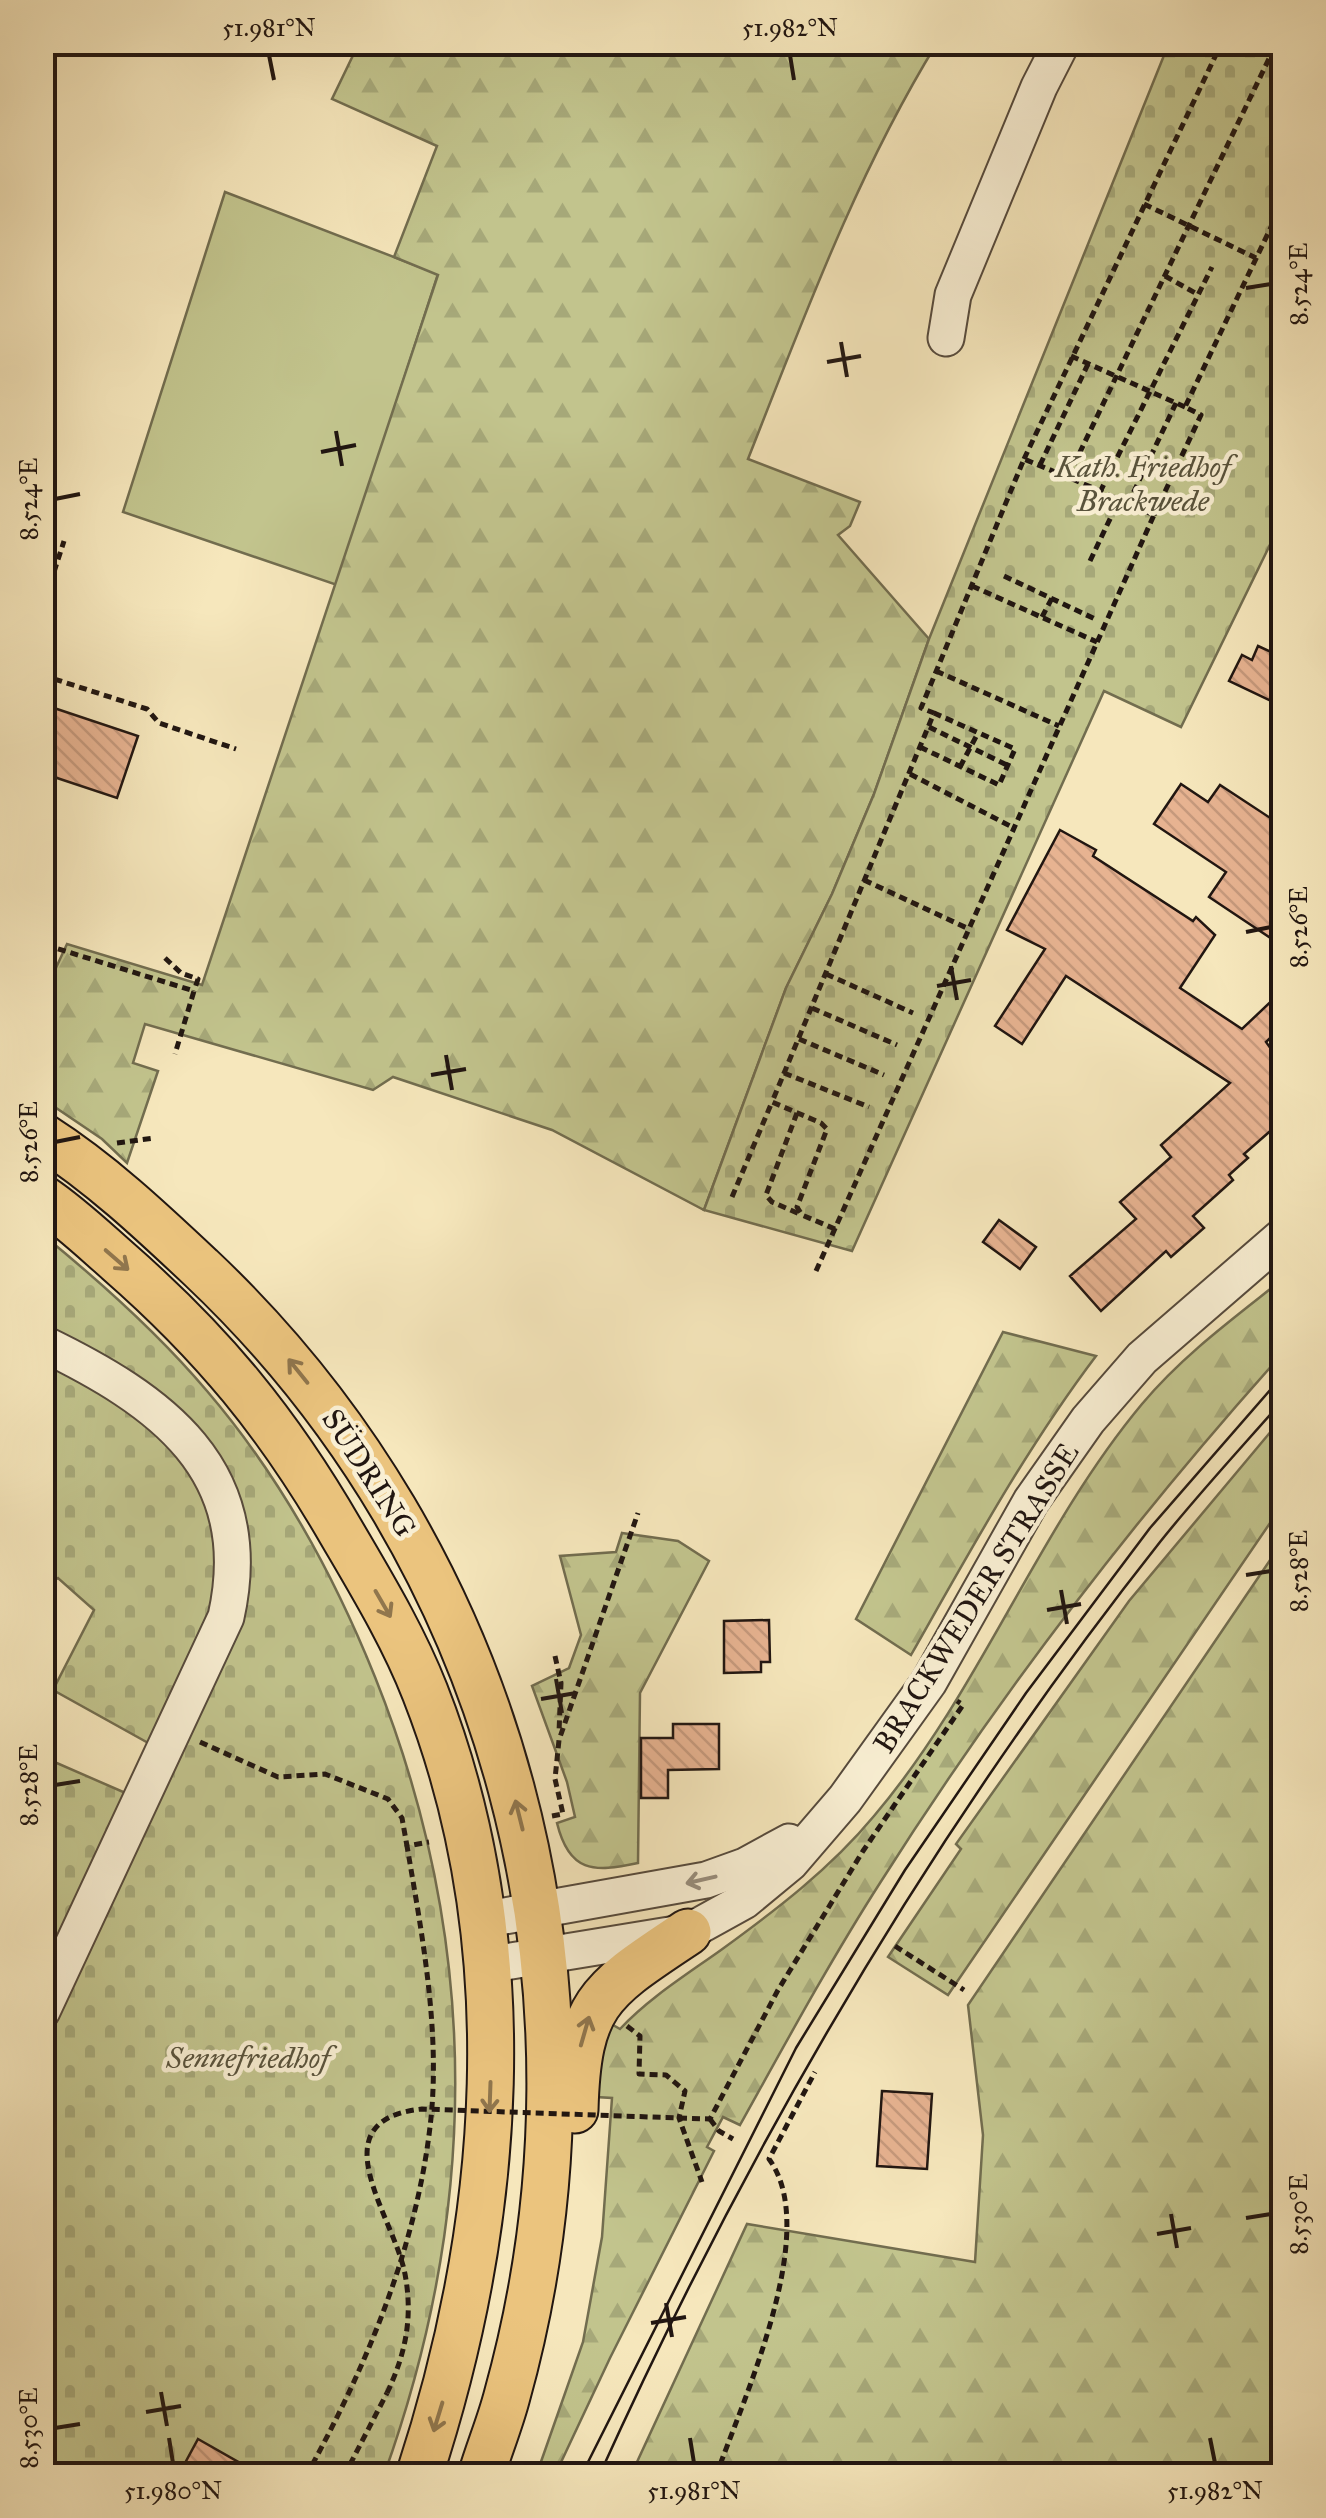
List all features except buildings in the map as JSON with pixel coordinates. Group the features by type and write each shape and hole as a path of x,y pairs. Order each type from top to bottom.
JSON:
{"main road":[{"name":"SÜDRING","path":"42,1136 153,1223 250,1314 340,1424 380,1482 445,1604 498,1740 521,1822 537,1910"},
{"name":"SÜDRING","path":"42,1198 173,1309 256,1401 297,1458 399,1632 425,1691 463,1810 482,1920"},
{"path":"481,2476 508,2395 532,2278 545,2186 548,2006 537,1910"},
{"path":"419,2476 456,2354 483,2206 491,2069 482,1920"},
{"path":"508,2395 558,2290 570,2195 576,2062 591,2012 628,1972 688,1932"}],"street":[{"path":"946,338 953,295 1062,42"},
{"name":"BRACKWEDER STRASSE","path":"487,1965 688,1932 744,1900 790,1863 845,1799 929,1682 1030,1501 1088,1420 1142,1358 1284,1236"},
{"path":"42,1343 136,1395 185,1437 204,1460 227,1518 233,1588 226,1617 42,2011"},
{"name":"BRACKWEDER STRASSE","path":"482,1920 706,1880 780,1849 845,1799"}],"path":[{"path":"920,748 999,784 1007,766 1014,749 921,708 1024,459 1222,42"},
{"path":"1068,477 1277,42 1284,46"},
{"path":"1185,407 1284,200"},
{"path":"1144,204 1256,258"},
{"path":"1100,492 1212,267"},
{"path":"1164,276 1198,294"},
{"path":"816,1270 1201,415 1071,356"},
{"path":"1040,465 1088,363"},
{"path":"1128,504 1176,403"},
{"path":"1024,459 1154,515"},
{"path":"1090,561 1118,500"},
{"path":"42,609 64,541"},
{"path":"1004,576 1095,619"},
{"path":"972,586 1097,642"},
{"path":"1042,617 1052,598"},
{"path":"936,672 1060,726"},
{"path":"42,675 147,709 160,723 236,749"},
{"path":"732,1197 934,713"},
{"path":"928,726 1007,766"},
{"path":"960,767 978,733"},
{"path":"908,774 1014,828"},
{"path":"864,880 969,929"},
{"path":"42,964 52,948 194,991"},
{"path":"165,958 181,973 198,978 175,1054"},
{"path":"826,974 913,1013"},
{"path":"811,1008 897,1045"},
{"path":"798,1038 884,1076"},
{"path":"784,1073 869,1107"},
{"path":"772,1102 828,1129 798,1207 802,1215"},
{"path":"798,1113 766,1195 772,1202 835,1229"},
{"path":"99,1146 154,1138"},
{"path":"559,1740 638,1513"},
{"path":"550,1816 563,1814 554,1779 561,1684 555,1656"},
{"path":"710,2119 796,1959 863,1851 963,1705 950,1696"},
{"path":"174,1731 278,1777 326,1774 388,1799 402,1818 423,1936 431,2043 431,2117 418,2193 396,2276 374,2334 308,2473 320,2476"},
{"path":"407,1846 432,1841"},
{"path":"896,1946 964,1990"},
{"path":"624,2023 640,2036 639,2074 666,2075 684,2091 680,2118 702,2182"},
{"path":"716,2476 779,2299 786,2256 779,2173 769,2159 815,2072"},
{"path":"344,2476 403,2359 409,2301 404,2270 370,2177 366,2153 372,2132 384,2117 422,2109 710,2119"},
{"path":"710,2119 733,2140"}],"green space":[{"path":"359,43 937,43 857,194 748,459 860,502 850,526 838,535 929,639 874,794 832,894 786,988 704,1210 552,1130 393,1077 373,1090 145,1024 133,1063 158,1071 127,1163 102,1139 43,1099 42,998 67,944 202,985 438,275 394,257 437,146 332,99"},
{"name":"Kath. Friedhof Brackwede","path":"1169,43 1283,43 1283,518 1181,727 1104,691 852,1251 704,1210 786,988 832,894 874,794 929,639"},
{"path":"225,192 438,274 337,585 123,512"},
{"name":"Sennefriedhof","path":"43,1235 169,1349 258,1457 303,1527 342,1601 375,1677 410,1776 435,1876 450,1976 455,2075 451,2175 438,2275 416,2375 384,2475 43,2475 43,1757 137,1798 159,1749 53,1690 94,1610 58,1578 43,1588"},
{"path":"1283,1279 1283,1353 1174,1479 1071,1609 925,1813 861,1912 740,2125 723,2117 707,2147 714,2151 555,2475 536,2476 583,2342 602,2237 612,2098 596,2097 598,2059 607,2032 613,2025 620,2029 655,1997 782,1904 857,1835 912,1767 946,1716 1071,1504 1142,1404 1192,1353"},
{"path":"1003,1332 1096,1356 1022,1465 911,1655 856,1619"},
{"path":"1283,1417 1283,1504 948,1995 888,1957 961,1849 956,1844 1129,1601"},
{"path":"622,1533 678,1541 709,1561 640,1693 638,1863 596,1868 576,1860 562,1839 557,1823 575,1817 567,1782 532,1686 569,1668 581,1635 560,1556 616,1552"},
{"path":"1283,1541 1284,2461 1275,2475 631,2475 747,2224 975,2262 983,2135 968,2005"}],"tram line":[{"path":"581,2476 796,2048 905,1870 1026,1693 1150,1528 1284,1374"},
{"path":"599,2476 718,2230 851,1992 923,1876 1077,1651 1175,1524 1284,1399"}]}
